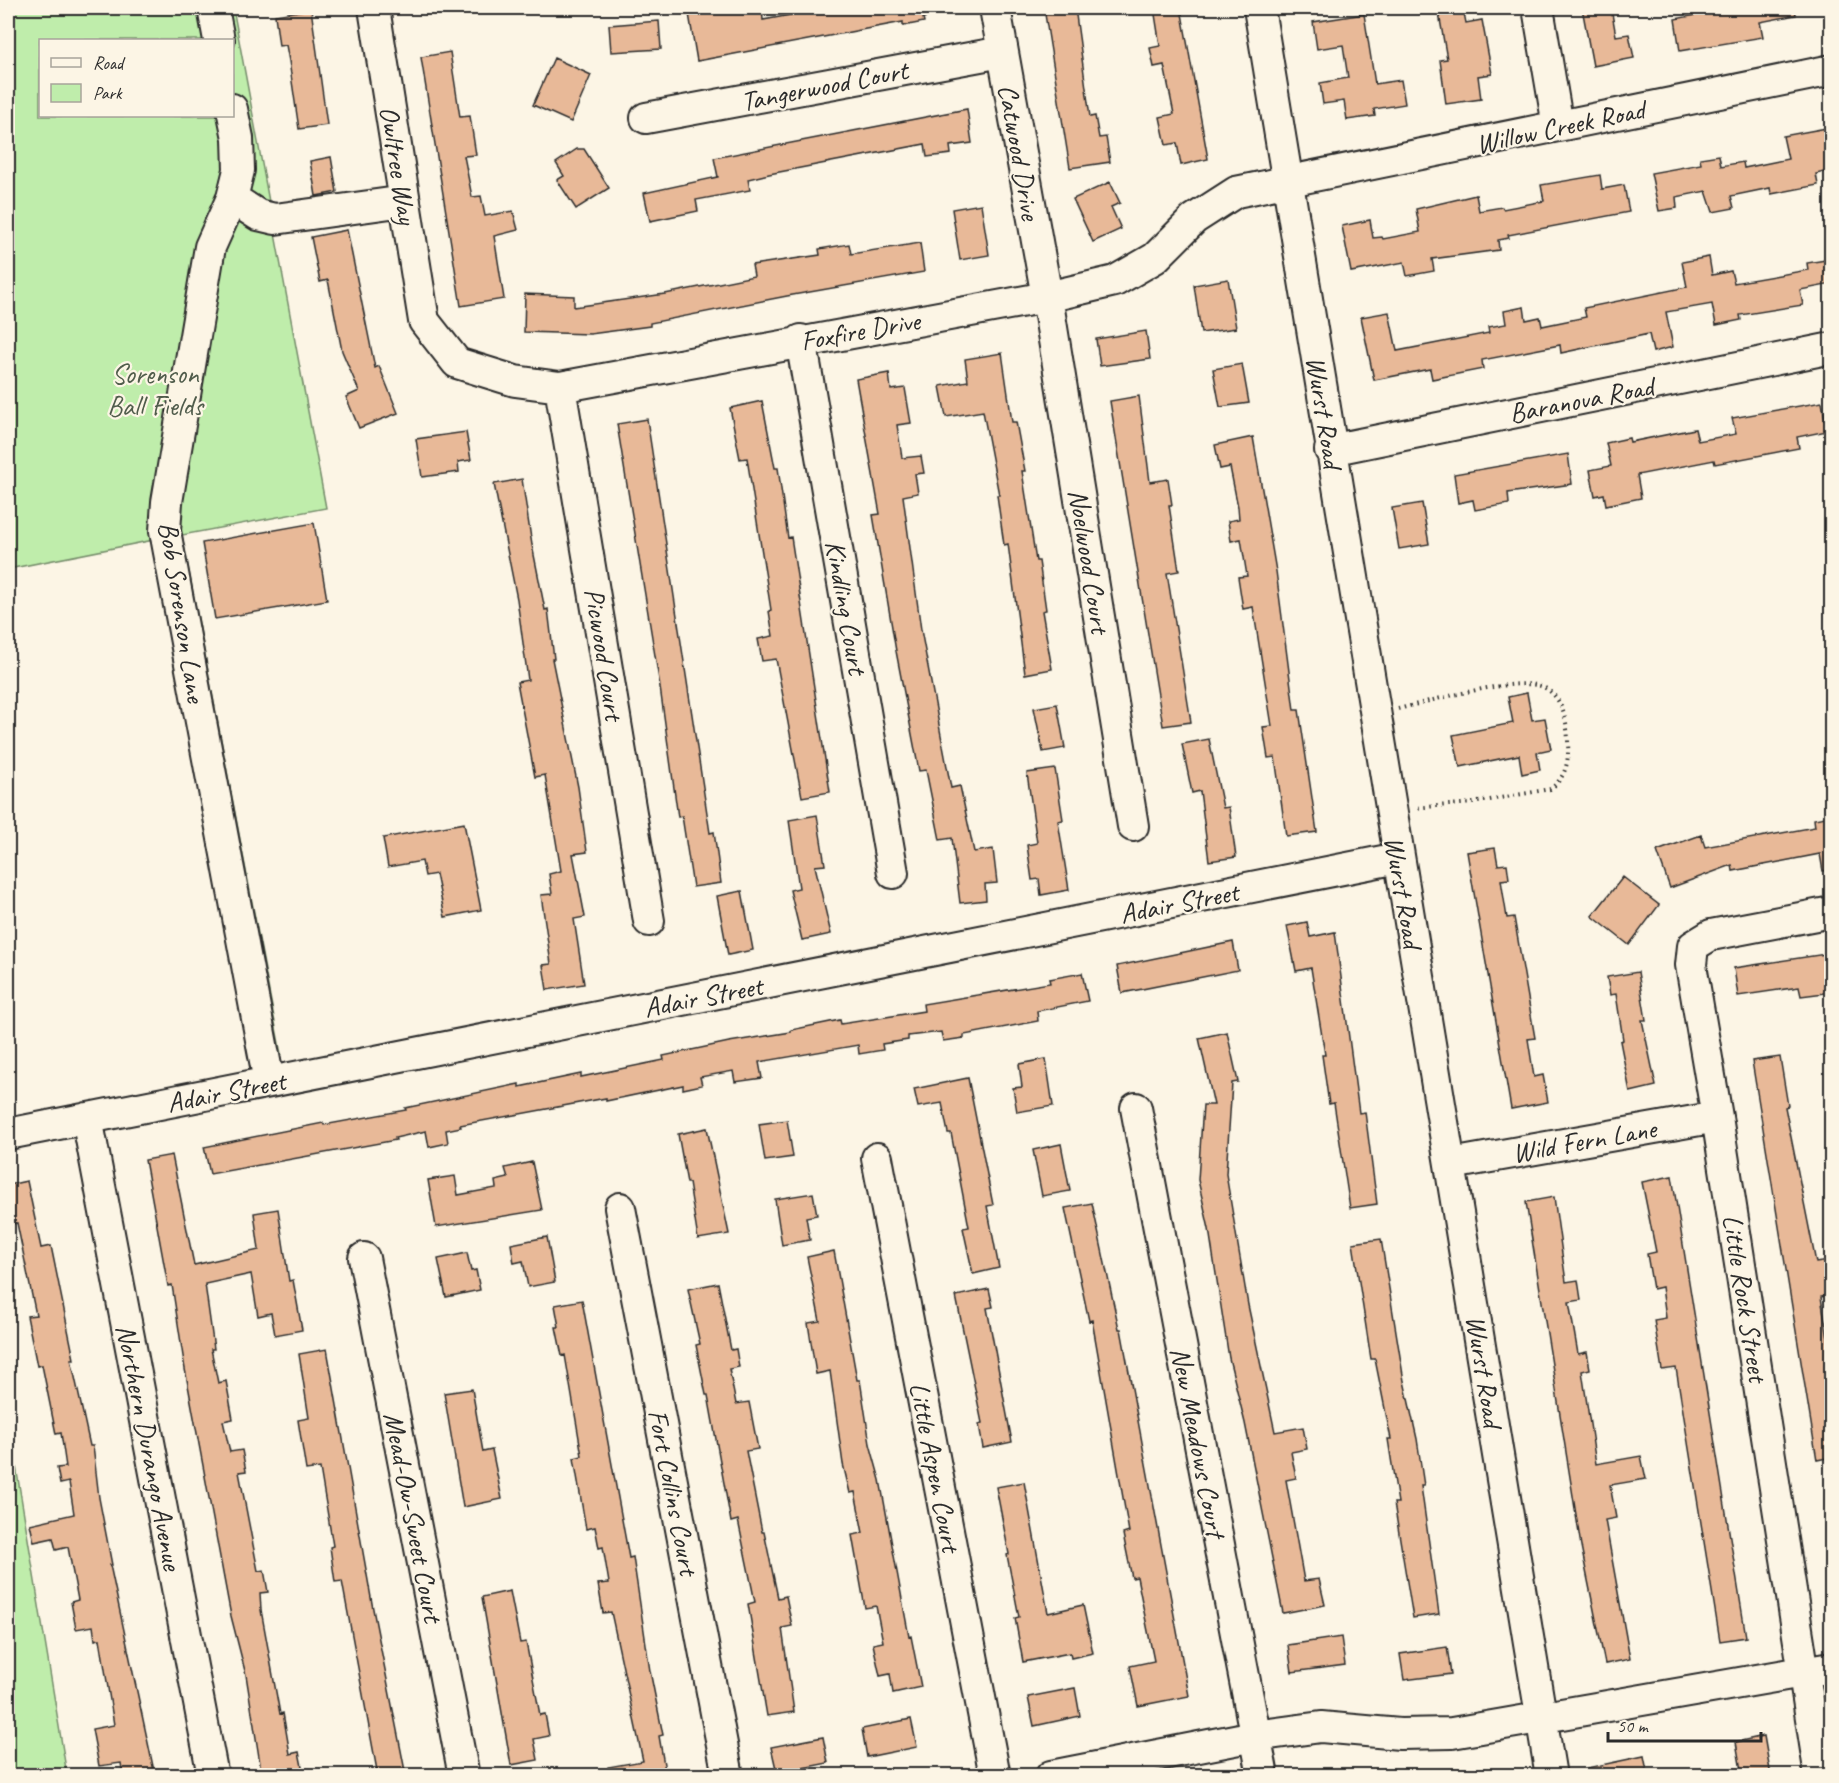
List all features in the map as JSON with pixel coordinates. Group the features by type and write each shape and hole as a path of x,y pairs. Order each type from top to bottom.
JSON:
{"street":[{"path":"213,8 219,39"},
{"name":"Owltree Way","path":"374,8 424,321"},
{"name":"Catwood Drive","path":"995,8 1047,297"},
{"name":"Wurst Road","path":"1259,8 1330,450 1451,1164 1551,1776"},
{"path":"1538,8 1558,126"},
{"name":"Tangerwood Court","path":"646,118 1002,52"},
{"name":"Willow Creek Road","path":"1288,183 1832,70"},
{"name":"Bob Sorenson Lane","path":"234,117 238,138 239,170 232,198 210,247 167,502 165,531 269,1082"},
{"name":"Foxfire Drive","path":"424,321 457,363 515,381 560,387 801,340 1047,297 1115,281 1155,258 1194,219 1236,192 1288,183"},
{"path":"232,198 258,215 275,219 405,201"},
{"name":"Noelwood Court","path":"1047,297 1133,826"},
{"name":"Kindling Court","path":"801,340 893,873"},
{"name":"Baranova Road","path":"1330,450 1832,348"},
{"name":"Picwood Court","path":"560,387 649,921"},
{"name":"Adair Street","path":"8,1134 269,1082 388,1046 1398,858"},
{"name":"Little Rock Street","path":"1820,1776 1818,1670 1691,965 1693,946 1711,935 1832,912"},
{"name":"New Meadows Court","path":"1136,1108 1263,1776"},
{"name":"Wild Fern Lane","path":"1451,1164 1717,1117"},
{"name":"Northern Durango Avenue","path":"87,1118 213,1776"},
{"name":"Little Aspen Court","path":"877,1158 995,1776"},
{"name":"Fort Collins Court","path":"620,1208 728,1776"},
{"name":"Mead-Ow-Sweet Court","path":"364,1258 464,1776"},
{"path":"1051,1776 1255,1736 1321,1727 1400,1734 1452,1733 1818,1670"}],"path":[{"path":"1374,715 1490,688 1526,683 1544,687 1555,695 1562,708 1568,740 1566,770 1560,782 1550,789 1473,803 1390,811"}],"green space":[{"name":"Sorenson Ball Fields","path":"8,8 233,8 326,508 182,535 281,1054 253,1059 154,540 8,569"},
{"path":"8,1418 67,1775 8,1775"}],"building":[{"path":"688,8 762,8 763,20 828,8 934,8 935,15 923,18 924,22 903,26 903,22 697,61"},
{"path":"1044,8 1075,8 1090,117 1095,116 1099,138 1106,137 1110,162 1070,168"},
{"path":"1154,8 1181,8 1208,159 1181,165 1177,143 1166,145 1160,117 1174,114 1164,65 1154,67 1150,48 1160,46"},
{"path":"1438,8 1463,8 1466,23 1482,20 1492,74 1478,76 1481,99 1446,104 1440,60 1447,59"},
{"path":"1582,8 1611,8 1616,36 1629,34 1634,58 1593,66"},
{"path":"1733,8 1795,8 1796,15 1760,22 1763,37 1680,51 1675,19"},
{"path":"311,9 327,125 299,129 286,45 279,46 275,15"},
{"path":"1364,14 1375,84 1401,80 1405,104 1374,109 1375,116 1347,120 1344,101 1323,104 1320,83 1348,78 1343,45 1317,49 1313,22"},
{"path":"659,21 661,49 611,52 609,25"},
{"path":"450,52 460,117 470,116 476,155 464,156 472,197 481,196 485,216 513,211 518,230 494,236 504,299 461,306 421,57"},
{"path":"554,58 591,75 571,122 533,105"},
{"path":"967,109 972,143 950,146 951,154 927,157 925,144 769,174 748,179 750,190 696,200 698,211 650,221 644,193 718,177 714,158"},
{"path":"1832,127 1832,170 1816,174 1818,185 1771,194 1770,188 1731,196 1734,208 1713,212 1706,191 1676,197 1677,208 1659,211 1651,173 1701,164 1700,158 1719,155 1721,166 1743,162 1744,168 1788,159 1783,136"},
{"path":"577,149 584,149 609,188 576,209 557,180 564,176 556,163"},
{"path":"331,157 337,192 316,196 310,161"},
{"path":"1600,175 1602,189 1624,185 1629,212 1508,235 1509,238 1498,240 1499,250 1432,259 1434,271 1407,276 1404,262 1351,272 1342,226 1370,220 1373,238 1382,237 1383,239 1420,232 1416,209 1476,195 1479,211 1502,207 1503,209 1544,201 1541,185"},
{"path":"1110,182 1120,203 1111,207 1121,229 1093,242 1073,199"},
{"path":"981,204 989,255 960,260 952,209"},
{"path":"347,230 375,368 379,366 398,413 359,428 346,397 359,391 342,351 328,280 320,282 311,237"},
{"path":"920,243 924,272 650,323 650,326 590,334 524,332 525,294 574,296 574,307 665,294 754,276 752,265 820,255 819,249 849,244 851,254"},
{"path":"1709,257 1712,275 1731,271 1734,283 1808,270 1807,263 1832,259 1832,284 1800,290 1803,305 1740,315 1741,320 1716,325 1712,304 1666,312 1673,347 1653,352 1649,334 1561,353 1560,345 1482,360 1483,369 1432,379 1430,369 1374,380 1361,317 1389,312 1397,351 1489,333 1488,327 1506,324 1504,311 1524,307 1526,320 1540,317 1542,326 1586,317 1584,308 1687,287 1682,262"},
{"path":"1228,279 1236,328 1201,333 1194,285"},
{"path":"1146,331 1150,359 1100,366 1096,339"},
{"path":"1002,353 1012,422 1016,422 1025,471 1022,471 1036,561 1039,561 1046,610 1042,611 1052,669 1025,674 1008,544 1004,545 997,495 999,495 983,411 946,417 940,386 968,381 965,359"},
{"path":"1242,364 1249,403 1220,407 1213,369"},
{"path":"889,373 891,390 905,388 911,423 897,425 902,458 921,456 924,473 915,474 918,493 903,496 921,630 951,788 960,786 974,852 993,849 997,883 985,884 986,900 960,903 952,838 940,840 926,770 919,771 896,651 873,515 880,514 856,379"},
{"path":"1139,396 1150,482 1168,479 1172,505 1169,505 1179,571 1167,573 1191,722 1163,726 1110,401"},
{"path":"762,401 775,468 778,468 788,538 791,537 830,792 802,797 776,659 762,661 758,639 773,636 769,611 771,610 747,458 740,459 730,408"},
{"path":"1822,402 1827,431 1797,437 1799,448 1715,464 1714,460 1637,475 1641,498 1606,505 1604,494 1595,496 1590,470 1611,466 1606,443 1629,438 1630,442 1695,429 1698,441 1736,434 1732,418"},
{"path":"647,419 710,833 714,832 721,883 693,887 682,816 678,817 659,680 617,424"},
{"path":"466,432 471,460 458,462 459,472 422,477 416,439"},
{"path":"1253,437 1276,571 1294,710 1299,710 1317,832 1286,836 1275,757 1268,758 1263,727 1272,726 1253,607 1243,609 1238,577 1247,576 1241,539 1231,541 1228,521 1239,519 1238,507 1230,467 1220,469 1215,445"},
{"path":"1568,454 1572,484 1508,493 1509,504 1475,510 1473,500 1458,503 1454,474"},
{"path":"522,479 545,610 548,609 554,659 552,659 578,787 587,852 573,854 585,917 574,919 584,984 547,990 543,965 551,964 541,895 552,894 549,874 561,871 545,775 535,777 517,682 528,680 517,599 494,484"},
{"path":"1422,503 1429,544 1399,549 1392,508"},
{"path":"314,523 327,600 215,619 202,543"},
{"path":"1527,693 1532,720 1545,718 1551,749 1537,752 1540,770 1522,774 1519,755 1460,767 1453,735 1513,723 1508,697"},
{"path":"1057,704 1065,748 1043,752 1034,708"},
{"path":"1209,739 1223,808 1229,807 1236,857 1209,861 1200,791 1192,793 1182,744"},
{"path":"1055,769 1063,820 1058,821 1069,890 1041,895 1039,879 1032,880 1027,845 1037,843 1027,773"},
{"path":"817,815 825,865 815,866 831,934 802,940 790,890 799,888 789,820"},
{"path":"1832,816 1832,870 1823,871 1820,854 1733,871 1732,865 1670,888 1657,851 1701,835 1705,847 1815,827 1814,819"},
{"path":"464,823 481,910 445,917 436,874 425,876 422,861 388,867 383,838"},
{"path":"1495,848 1498,865 1507,864 1509,879 1501,880 1507,918 1514,917 1535,1038 1528,1039 1534,1077 1543,1075 1548,1102 1511,1109 1467,852"},
{"path":"1623,877 1659,905 1629,945 1592,916"},
{"path":"742,891 753,950 728,955 717,896"},
{"path":"1307,922 1310,937 1335,932 1359,1113 1365,1112 1377,1204 1350,1208 1334,1103 1329,1104 1322,1055 1325,1055 1311,968 1296,971 1287,926"},
{"path":"1233,942 1238,970 1122,993 1117,966"},
{"path":"1832,953 1832,992 1801,996 1799,987 1738,996 1734,968"},
{"path":"1638,972 1646,1020 1642,1020 1656,1086 1630,1092 1620,1041 1623,1040 1616,994 1610,995 1607,977"},
{"path":"1082,973 1088,1001 1037,1011 1038,1021 943,1041 941,1032 908,1036 908,1040 882,1044 883,1050 859,1054 858,1045 759,1062 762,1078 735,1082 733,1071 700,1077 702,1085 683,1089 683,1085 606,1101 606,1098 460,1125 461,1127 446,1130 448,1143 429,1147 426,1131 395,1138 396,1140 210,1174 204,1147 323,1123 324,1125 406,1110 405,1108 519,1084 519,1087 581,1074 581,1077 664,1060 663,1056 791,1032 791,1030 840,1020 841,1024 924,1011 923,1004 1050,983 1049,979"},
{"path":"1227,1032 1238,1082 1232,1083 1226,1174 1248,1305 1275,1432 1303,1427 1307,1449 1291,1452 1296,1478 1286,1480 1304,1581 1319,1579 1325,1605 1283,1613 1245,1423 1229,1358 1209,1229 1198,1180 1203,1105 1214,1105 1199,1038"},
{"path":"1780,1057 1788,1106 1785,1107 1816,1263 1829,1261 1832,1277 1832,1295 1821,1297 1832,1363 1832,1457 1817,1460 1752,1061"},
{"path":"1046,1059 1053,1106 1017,1112 1013,1088 1022,1087 1019,1064"},
{"path":"968,1078 993,1205 987,1206 999,1268 973,1274 963,1228 969,1227 951,1133 948,1133 942,1103 918,1107 914,1089"},
{"path":"787,1120 793,1157 765,1161 759,1124"},
{"path":"707,1128 729,1234 698,1239 678,1134"},
{"path":"1061,1144 1070,1191 1042,1196 1033,1150"},
{"path":"172,1155 194,1265 259,1250 254,1213 278,1209 289,1281 293,1280 302,1330 275,1335 271,1313 258,1316 251,1274 205,1284 214,1349 211,1349 218,1383 226,1381 233,1419 223,1421 230,1452 242,1450 246,1471 239,1472 258,1571 264,1570 268,1592 260,1593 261,1610 280,1714 283,1713 290,1754 299,1752 304,1776 262,1776 246,1675 231,1616 185,1369 172,1285 168,1286 145,1160"},
{"path":"532,1162 542,1210 436,1227 428,1180 455,1176 458,1195 496,1188 495,1181 508,1178 505,1168"},
{"path":"1672,1176 1746,1637 1720,1641 1676,1368 1662,1370 1654,1320 1666,1318 1662,1287 1653,1289 1647,1254 1656,1252 1642,1182"},
{"path":"27,1181 41,1248 51,1246 74,1359 71,1359 90,1446 93,1446 99,1498 112,1565 110,1565 154,1771 123,1776 121,1763 99,1766 92,1729 114,1725 100,1639 95,1640 93,1626 76,1629 71,1602 78,1600 68,1547 56,1550 53,1538 34,1542 30,1524 74,1514 69,1482 60,1484 57,1468 66,1467 61,1433 56,1434 42,1365 37,1366 27,1316 36,1315 17,1223 8,1225 8,1185"},
{"path":"813,1193 817,1215 806,1217 810,1240 782,1245 775,1199"},
{"path":"1554,1197 1566,1282 1578,1280 1581,1300 1569,1302 1578,1354 1587,1352 1590,1369 1582,1371 1596,1464 1641,1456 1646,1479 1610,1485 1616,1518 1605,1520 1630,1659 1605,1664 1581,1546 1526,1202"},
{"path":"1092,1203 1119,1329 1121,1329 1189,1696 1138,1706 1130,1666 1154,1661 1137,1577 1132,1578 1123,1534 1129,1532 1092,1320 1089,1321 1065,1208"},
{"path":"547,1237 555,1282 528,1287 523,1261 514,1263 511,1244"},
{"path":"1381,1239 1404,1381 1417,1439 1424,1486 1421,1486 1439,1614 1413,1618 1394,1503 1398,1503 1388,1439 1391,1439 1375,1359 1371,1359 1353,1243"},
{"path":"834,1251 857,1380 860,1380 870,1444 880,1480 909,1637 911,1636 921,1687 893,1693 890,1674 880,1676 873,1644 883,1642 876,1606 865,1608 852,1535 863,1533 855,1492 850,1493 843,1464 830,1371 816,1374 808,1323 820,1321 807,1257"},
{"path":"467,1253 471,1271 476,1270 480,1290 446,1297 438,1259"},
{"path":"718,1283 731,1350 736,1349 739,1367 729,1369 736,1404 749,1402 758,1449 746,1451 762,1532 764,1532 778,1598 786,1596 792,1626 782,1628 794,1712 767,1716 748,1604 755,1602 738,1520 731,1522 708,1395 706,1395 696,1345 700,1344 688,1289"},
{"path":"989,1289 993,1307 987,1308 1012,1442 983,1448 979,1424 982,1423 956,1296"},
{"path":"582,1300 629,1558 633,1557 650,1671 663,1735 659,1736 666,1776 609,1776 608,1767 643,1761 611,1612 603,1613 598,1584 609,1583 603,1547 599,1548 595,1527 586,1529 574,1458 582,1456 565,1355 562,1356 556,1327 559,1327 555,1305"},
{"path":"327,1349 373,1609 406,1776 378,1776 342,1581 335,1582 330,1547 333,1546 320,1468 306,1470 298,1420 309,1418 299,1354"},
{"path":"472,1389 483,1452 492,1450 502,1499 463,1507 444,1393"},
{"path":"1024,1482 1048,1613 1083,1605 1093,1653 1071,1658 1070,1653 1023,1662 1015,1618 1019,1617 996,1487"},
{"path":"510,1591 520,1643 526,1642 540,1715 545,1714 549,1736 534,1739 538,1760 511,1765 482,1597"},
{"path":"1341,1637 1345,1665 1292,1672 1288,1645"},
{"path":"1447,1647 1451,1674 1404,1680 1400,1654"},
{"path":"1075,1688 1080,1716 1034,1726 1028,1697"},
{"path":"911,1719 917,1747 867,1757 862,1729"},
{"path":"1764,1736 1771,1776 1742,1776 1736,1742"},
{"path":"823,1737 828,1763 777,1773 771,1747"},
{"path":"1644,1756 1648,1776 1588,1776 1587,1768"}]}
